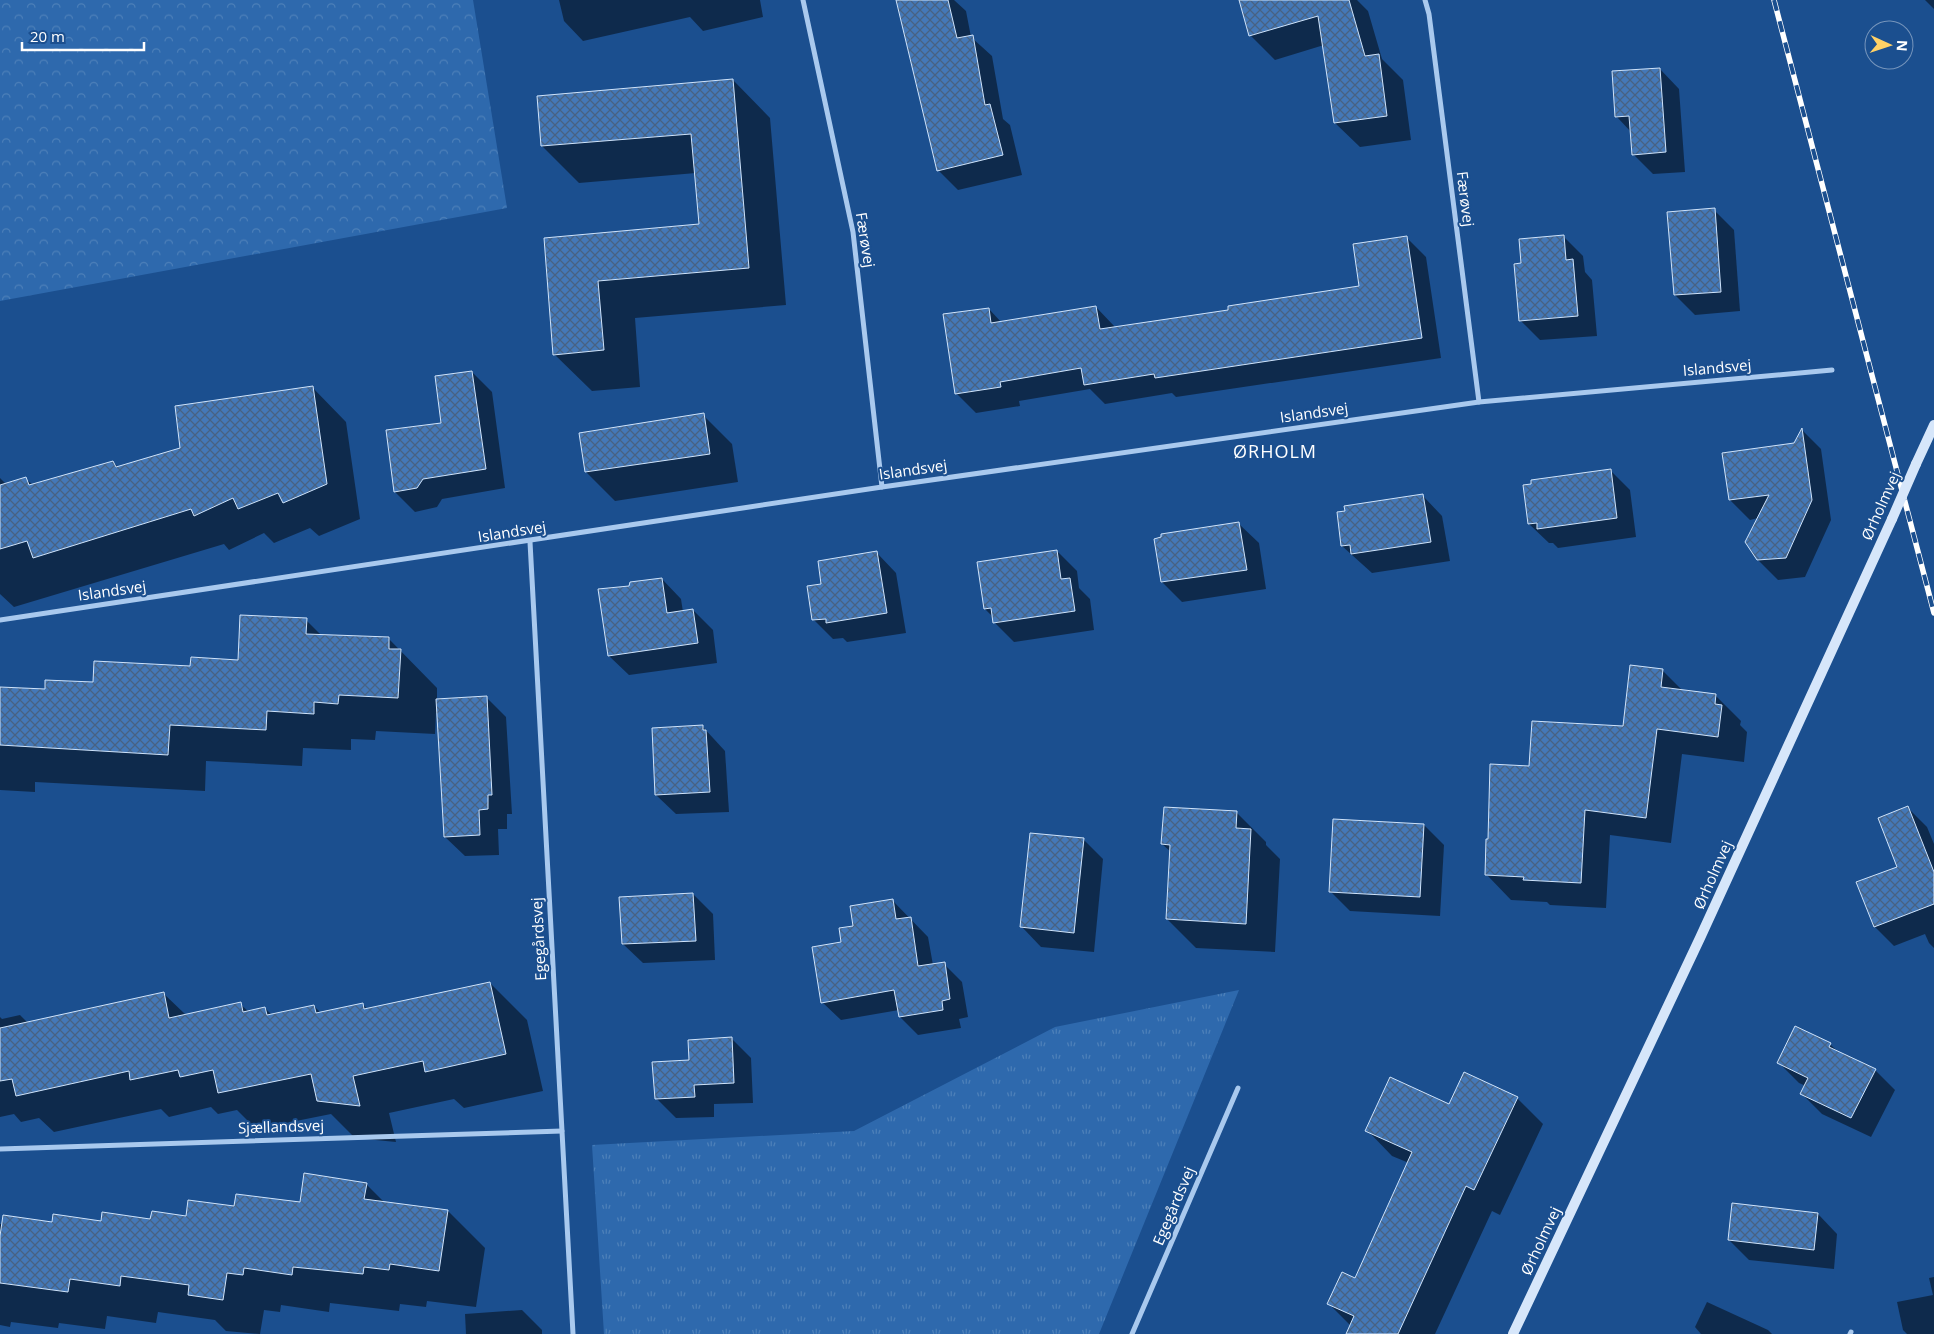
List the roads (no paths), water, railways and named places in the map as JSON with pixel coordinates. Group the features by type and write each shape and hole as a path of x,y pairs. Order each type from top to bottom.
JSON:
{"street":[{"name":"Færøvej","path":"803,0 853,232 882,487"},
{"name":"Færøvej","path":"1425,0 1429,14 1479,402"},
{"name":"Islandsvej","path":"0,620 530,542 882,487 1479,402 1832,370"},
{"name":"Ørholmvej","path":"1514,1334 1704,929 1934,425"},
{"name":"Egegårdsvej","path":"530,542 573,1334"},
{"name":"Egegårdsvej","path":"1132,1334 1238,1088"},
{"name":"Sjællandsvej","path":"0,1149 562,1131"}],"railway":[{"path":"1774,0 1934,613"}],"district":[{"name":"ØRHOLM","path":"1275,452"}]}
